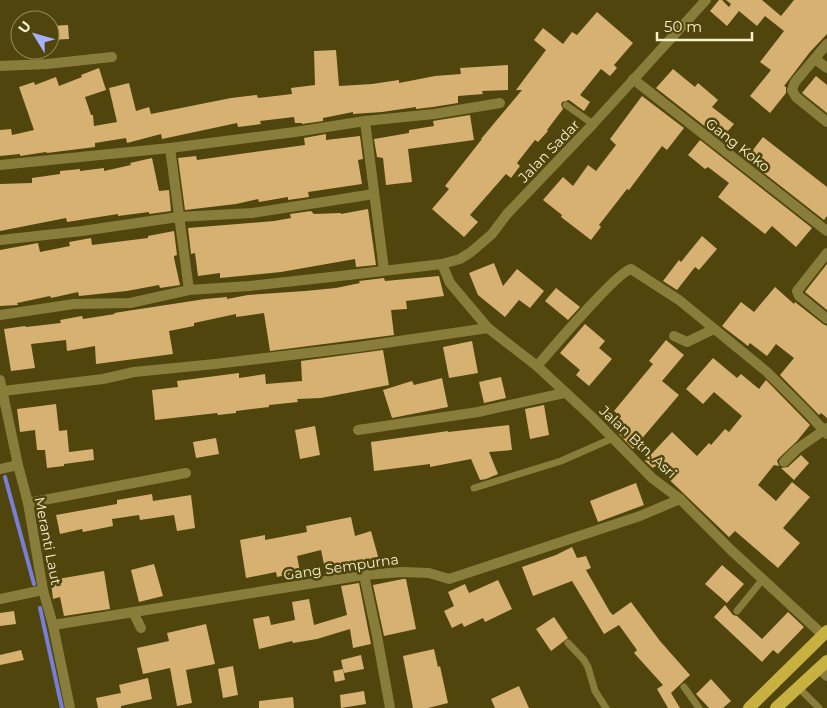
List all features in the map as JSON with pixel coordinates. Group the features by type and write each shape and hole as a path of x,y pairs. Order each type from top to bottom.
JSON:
{"main road":[{"path":"749,708 825,633"},
{"path":"776,708 798,687 824,669"}],"street":[{"name":"Jalan Sadar","path":"0,315 74,304 130,303 189,290 249,286 442,264 460,259 492,234 507,214 593,124 706,0"},
{"path":"827,44 795,82 792,90 796,97 827,122"},
{"path":"0,66 47,64 112,57"},
{"path":"815,58 827,68"},
{"name":"Gang Koko","path":"633,79 827,232"},
{"path":"0,165 170,148 365,121 434,114 500,103"},
{"path":"365,121 384,270"},
{"path":"170,148 189,290"},
{"path":"0,240 82,231 178,217 252,213 374,194"},
{"path":"827,253 797,290 799,296 827,319"},
{"name":"Jalan Btn. Asri","path":"442,264 450,283 488,328 537,366 593,418 652,478 680,499 762,580 825,633"},
{"path":"537,366 610,285 626,270 631,269 679,300 714,329 787,390 826,431 797,449 784,462"},
{"path":"3,391 103,379 134,372 358,347 488,328"},
{"path":"674,336 687,342 714,329"},
{"name":"Meranti Laut","path":"0,380 28,503 43,590 53,625 70,708"},
{"path":"358,430 478,412 564,393"},
{"path":"0,469 18,465"},
{"path":"28,503 186,473"},
{"name":"Gang Sempurna","path":"53,625 364,576 402,572 429,573 449,579 640,516 680,499"},
{"path":"364,576 390,708"},
{"path":"0,599 43,590"},
{"path":"133,612 141,628"}],"lane":[{"path":"566,105 593,124"},
{"path":"474,488 562,461 612,439"},
{"path":"737,611 762,580"},
{"path":"568,643 584,660 595,691 606,708"},
{"path":"798,687 819,708"},
{"path":"684,688 699,708"}],"building":[{"path":"719,0 722,0 729,7 731,4 726,0 762,0 781,16 794,0 827,0 827,34 810,52 784,86 786,87 786,93 770,113 750,96 771,70 760,62 784,31 765,16 757,26 739,11 727,26 710,11"},
{"path":"597,12 633,43 614,65 617,68 610,76 601,69 580,95 590,102 584,111 569,100 562,102 563,109 548,131 538,142 535,140 517,163 520,166 511,178 506,174 470,215 478,222 464,237 432,209 449,189 445,186 522,90 516,90 546,50 534,40 543,28 563,44 572,32 577,35"},
{"path":"60,25 68,25 69,39 60,39"},
{"path":"336,50 339,86 399,80 399,83 435,76 461,74 460,68 508,65 508,90 482,91 483,94 458,96 458,103 433,107 353,114 353,112 323,118 323,121 302,124 295,123 294,117 260,121 261,124 238,127 237,123 162,139 161,134 127,143 126,138 95,143 95,147 20,156 20,154 0,156 0,130 11,129 12,135 34,130 19,87 34,82 35,85 56,77 59,86 99,68 106,90 85,97 91,115 93,115 94,126 117,122 109,88 129,83 136,111 149,107 151,114 231,98 257,95 258,98 292,94 291,88 315,85 314,51"},
{"path":"673,69 695,87 698,83 718,100 712,107 734,124 721,139 656,88"},
{"path":"816,76 827,85 827,113 802,93"},
{"path":"642,96 684,128 667,150 662,146 629,190 627,189 599,225 601,227 591,240 561,217 562,215 543,200 563,177 573,186 588,165 596,171 616,145 610,139"},
{"path":"470,115 474,140 408,149 412,182 386,185 383,158 377,157 374,139 409,133 409,130 434,126 433,121"},
{"path":"326,134 326,140 360,136 363,159 358,160 362,184 308,192 309,197 288,200 288,197 259,202 258,199 236,204 185,210 178,158 196,156 197,160 305,145 304,138"},
{"path":"763,137 827,187 827,216 824,220 746,159"},
{"path":"700,140 812,228 796,247 772,226 765,234 718,197 729,183 708,167 705,169 688,155"},
{"path":"152,158 159,191 169,190 171,211 118,216 118,214 67,222 66,218 0,231 0,184 32,183 32,178 60,174 60,171 104,168 104,171"},
{"path":"368,209 376,265 356,267 355,259 281,272 220,278 220,273 198,276 195,253 191,254 188,228 274,221 291,218 290,214 311,211 314,214 341,214"},
{"path":"174,231 177,255 174,258 180,285 160,288 159,285 127,291 79,296 78,292 17,303 18,305 0,306 0,250 38,243 40,252 70,246 69,242 91,238 92,245 148,238 148,236"},
{"path":"702,236 717,249 699,270 695,267 677,290 663,281 679,260 681,262"},
{"path":"494,263 503,286 517,269 544,291 530,308 519,300 505,317 478,295 469,273"},
{"path":"827,264 827,310 805,292"},
{"path":"439,276 444,296 406,301 407,309 391,310 394,335 270,351 264,313 236,317 236,314 194,323 194,326 169,331 173,354 96,364 95,346 67,351 66,340 31,344 35,368 11,371 4,329 61,323 60,320 82,316 83,319 205,299 227,297 227,299 248,295 336,288 360,283 359,281 384,278 385,281"},
{"path":"775,287 794,304 795,302 827,326 827,418 821,413 819,415 780,375 794,358 776,344 767,356 750,343 748,346 722,326 741,302 754,312"},
{"path":"556,288 580,307 568,320 545,301"},
{"path":"585,324 605,341 599,348 612,359 589,386 576,375 580,370 560,353"},
{"path":"666,340 684,355 662,381 679,395 633,449 611,426 620,416 614,411 653,364 649,361"},
{"path":"472,341 478,373 449,378 443,347"},
{"path":"383,350 389,385 321,398 297,399 298,402 269,405 269,407 236,411 236,413 218,415 217,413 155,420 152,390 178,387 177,381 239,373 239,378 265,374 266,384 302,381 301,361"},
{"path":"713,358 737,378 741,374 759,389 766,380 810,425 779,458 777,461 779,466 774,465 758,485 776,501 792,482 810,497 783,528 800,543 778,568 735,531 729,537 655,466 653,468 645,461 672,432 697,456 709,443 711,445 725,429 729,432 742,416 714,392 703,404 686,389"},
{"path":"501,377 506,398 484,403 479,382"},
{"path":"442,378 448,407 392,418 383,390 412,381 414,385"},
{"path":"56,404 59,431 67,430 69,452 93,449 94,460 47,468 45,450 37,450 35,430 20,432 17,409"},
{"path":"544,405 549,435 530,439 525,409"},
{"path":"509,425 512,450 489,452 498,474 486,479 480,480 471,459 430,467 430,464 374,471 371,442 448,431"},
{"path":"315,426 320,455 300,459 295,430"},
{"path":"216,438 219,454 196,458 193,442"},
{"path":"801,455 809,463 794,480 781,468 788,467"},
{"path":"636,483 644,505 598,522 590,501"},
{"path":"152,494 153,501 191,495 195,528 177,531 174,515 140,520 139,515 112,519 113,526 83,532 82,529 60,534 56,515 117,504 117,500"},
{"path":"351,517 355,536 371,531 379,560 358,565 359,569 326,574 321,550 297,556 300,572 277,577 276,572 246,578 240,540 265,535 265,540 307,532 306,526"},
{"path":"572,547 577,558 586,556 591,568 586,570 610,612 613,615 631,602 660,641 690,675 671,693 680,708 668,708 657,689 663,685 634,653 637,650 619,625 604,634 572,581 533,596 522,567"},
{"path":"154,564 163,596 139,602 131,570"},
{"path":"722,565 744,584 727,603 705,584"},
{"path":"104,571 110,609 64,616 60,597 53,599 51,582 58,581 58,579"},
{"path":"406,579 416,629 384,636 373,585"},
{"path":"498,580 512,609 485,622 483,618 464,627 462,623 452,628 444,611 454,606 448,592 465,584 469,593"},
{"path":"359,583 371,644 353,648 350,629 317,639 293,643 292,641 259,649 253,619 269,616 271,625 295,620 292,602 309,599 314,625 347,615 341,586"},
{"path":"725,605 733,615 737,616 762,639 788,612 804,627 778,654 773,650 762,662 714,617"},
{"path":"14,611 16,624 0,626 0,613"},
{"path":"554,617 568,638 551,651 536,629"},
{"path":"206,624 215,664 186,670 192,703 177,706 170,668 143,674 137,648 169,641 167,633"},
{"path":"434,649 438,667 440,666 448,703 428,708 413,708 403,656"},
{"path":"21,650 24,660 0,665 0,655"},
{"path":"361,655 364,669 344,673 341,660"},
{"path":"233,666 238,695 223,698 218,669"},
{"path":"343,669 345,680 335,682 333,671"},
{"path":"148,678 152,699 121,706 121,708 98,708 96,698 121,693 119,685"},
{"path":"711,679 731,701 723,708 709,708 696,694"},
{"path":"519,686 529,708 495,708 491,699"},
{"path":"364,691 366,704 341,708 340,695"},
{"path":"293,697 294,708 259,708 259,701"}],"waterway":[{"path":"5,477 34,584"},
{"path":"40,608 62,708"}]}
